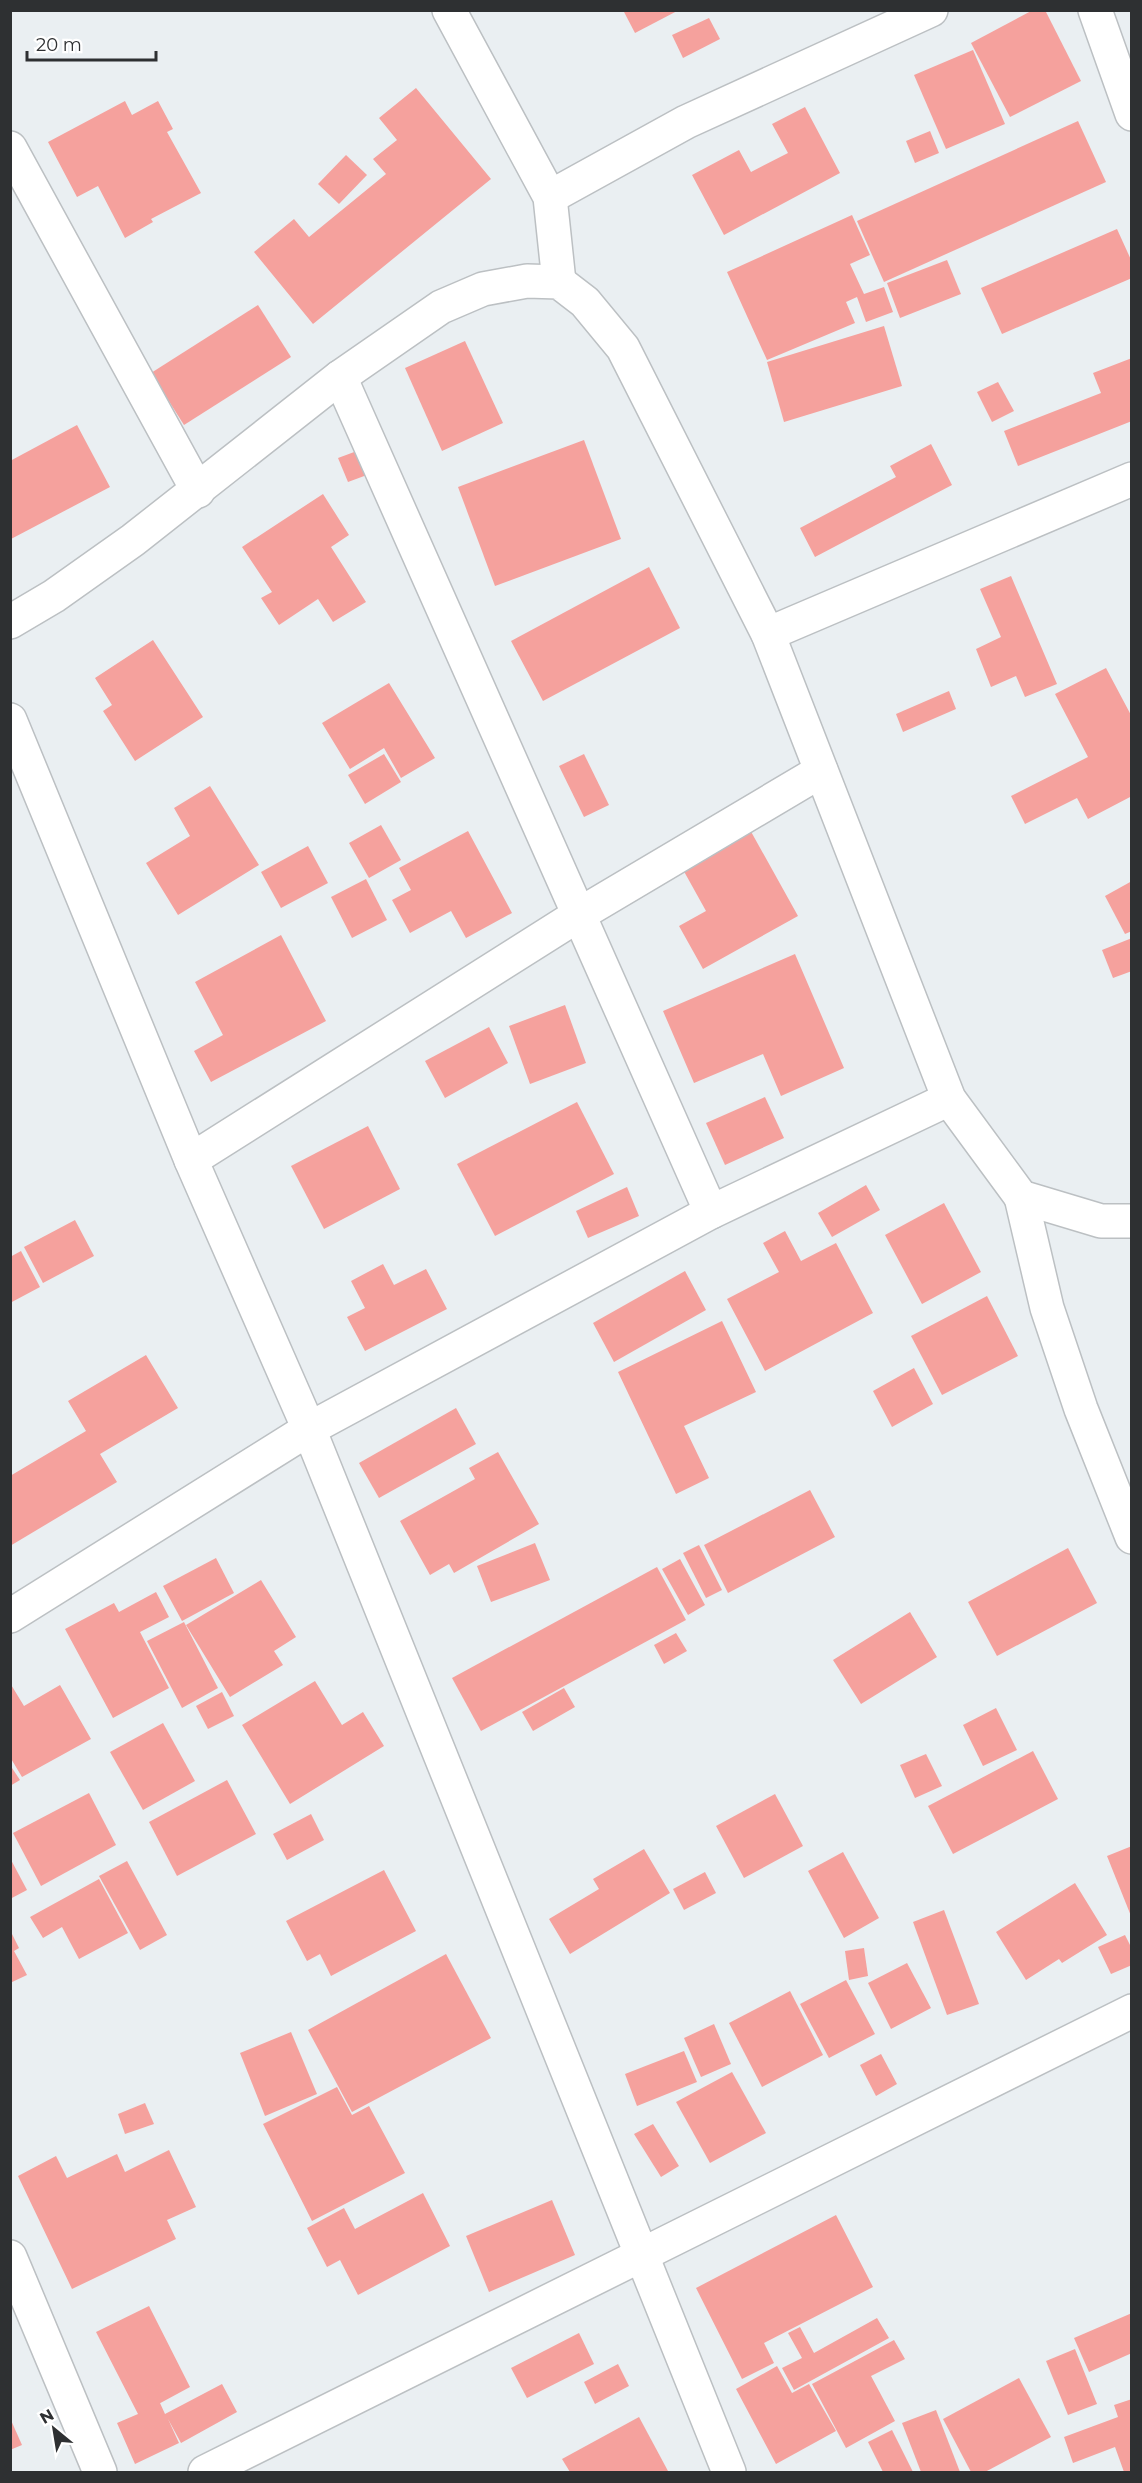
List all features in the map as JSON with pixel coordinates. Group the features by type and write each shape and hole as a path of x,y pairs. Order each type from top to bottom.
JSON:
{"street":[{"path":"449,10 550,197 559,282"},
{"path":"550,197 686,122 931,10"},
{"path":"1095,10 1131,114"},
{"path":"13,161 198,491"},
{"path":"10,622 54,596 198,491 340,377 441,307 483,289 526,281 559,282 585,302 623,348 768,634 949,1099 1021,1197 1047,1308 1081,1408 1131,1537"},
{"path":"340,377 711,1212"},
{"path":"768,634 1131,479"},
{"path":"10,720 191,1160 309,1429 640,2256 729,2472"},
{"path":"191,1160 579,915 821,771"},
{"path":"10,1616 309,1429 711,1212 949,1099"},
{"path":"1021,1197 1101,1221 1131,1221"},
{"path":"205,2472 1131,2011"},
{"path":"10,2257 100,2472"}],"building":[{"path":"623,10 679,10 635,33"},
{"path":"1033,10 1045,10 1081,81 1010,117 971,43"},
{"path":"709,18 720,39 683,58 672,35"},
{"path":"973,50 1005,124 946,149 914,75"},
{"path":"416,88 491,179 313,324 254,252 294,219 309,237 386,174 373,159 397,140 379,118"},
{"path":"125,101 132,115 158,101 173,129 167,132 201,193 151,219 153,222 125,238 98,186 77,197 48,142"},
{"path":"805,107 840,173 724,235 692,175 739,150 751,172 788,153 772,124"},
{"path":"1078,121 1106,182 884,282 857,221"},
{"path":"930,131 939,153 915,163 906,141"},
{"path":"346,155 367,175 339,204 318,184"},
{"path":"852,215 870,255 850,264 864,294 884,287 893,312 866,322 857,297 846,302 855,323 767,360 727,272"},
{"path":"1117,229 1132,262 1132,278 1002,334 981,288"},
{"path":"947,260 961,294 900,318 887,283"},
{"path":"258,305 291,357 184,425 151,373"},
{"path":"884,326 902,386 784,422 767,362"},
{"path":"465,341 503,423 442,451 405,368"},
{"path":"1132,358 1132,421 1018,466 1004,431 1101,393 1093,373"},
{"path":"998,382 1014,411 992,422 977,392"},
{"path":"77,425 110,487 11,539 10,461"},
{"path":"584,440 621,539 495,586 458,487"},
{"path":"931,444 952,485 815,557 800,528 896,477 890,466"},
{"path":"365,448 375,472 348,482 338,458"},
{"path":"323,494 349,535 331,547 366,602 333,622 318,599 279,625 261,598 272,592 242,547"},
{"path":"649,567 680,628 543,701 511,641"},
{"path":"1011,576 1057,684 1025,697 1016,676 991,687 976,649 1001,637 980,589"},
{"path":"153,640 203,717 135,761 103,711 112,705 95,678"},
{"path":"1106,668 1132,717 1132,796 1088,819 1077,798 1025,824 1011,796 1088,757 1055,694"},
{"path":"389,683 435,758 401,778 384,748 350,769 322,723"},
{"path":"949,691 956,709 903,732 896,714"},
{"path":"384,754 401,782 365,804 348,775"},
{"path":"584,754 609,805 584,817 559,766"},
{"path":"210,786 259,865 178,915 146,863 190,836 174,808"},
{"path":"381,825 401,860 369,878 349,843"},
{"path":"749,828 798,916 703,969 679,926 706,911 681,866"},
{"path":"468,831 512,913 466,938 451,911 410,933 392,900 411,890 399,868"},
{"path":"308,846 328,883 281,908 261,872"},
{"path":"366,879 387,920 352,938 331,897"},
{"path":"1132,881 1132,931 1125,934 1105,896"},
{"path":"281,935 326,1021 211,1082 194,1051 223,1035 195,982"},
{"path":"1132,938 1132,971 1113,978 1102,950"},
{"path":"795,954 844,1068 781,1096 763,1054 694,1083 663,1011"},
{"path":"565,1005 586,1063 530,1084 509,1026"},
{"path":"489,1027 508,1063 445,1098 425,1061"},
{"path":"765,1097 784,1138 725,1165 706,1123"},
{"path":"577,1102 614,1174 495,1236 457,1164"},
{"path":"368,1126 400,1189 324,1229 291,1166"},
{"path":"866,1185 880,1210 832,1237 818,1213"},
{"path":"627,1187 639,1216 588,1238 576,1211"},
{"path":"944,1203 981,1272 922,1304 885,1235"},
{"path":"75,1220 94,1256 43,1283 24,1247"},
{"path":"785,1231 801,1261 836,1243 873,1313 765,1371 727,1299 779,1272 763,1243"},
{"path":"21,1251 40,1287 10,1303 10,1257"},
{"path":"383,1264 394,1285 426,1269 447,1309 365,1351 347,1317 365,1308 351,1281"},
{"path":"685,1271 706,1310 614,1362 593,1323"},
{"path":"987,1296 1018,1356 942,1395 911,1336"},
{"path":"722,1321 756,1392 684,1426 709,1478 676,1494 618,1372"},
{"path":"146,1355 178,1408 100,1454 117,1482 10,1546 10,1476 86,1431 68,1401"},
{"path":"914,1368 933,1404 892,1427 873,1391"},
{"path":"456,1408 476,1444 379,1498 359,1463"},
{"path":"498,1452 539,1524 454,1573 449,1564 430,1575 400,1521 475,1479 469,1468"},
{"path":"810,1490 835,1537 728,1593 704,1545"},
{"path":"535,1543 550,1580 491,1602 477,1566"},
{"path":"699,1545 722,1590 706,1598 683,1553"},
{"path":"1068,1548 1097,1603 997,1656 968,1602"},
{"path":"216,1558 234,1593 182,1621 163,1586"},
{"path":"680,1559 705,1605 688,1615 662,1569"},
{"path":"657,1567 686,1620 481,1731 452,1678"},
{"path":"261,1580 296,1637 274,1651 283,1665 230,1697 186,1625"},
{"path":"156,1592 169,1617 140,1632 169,1688 113,1718 65,1629 114,1603 119,1612"},
{"path":"910,1612 937,1657 861,1704 833,1660"},
{"path":"184,1622 218,1688 182,1708 147,1641"},
{"path":"676,1633 687,1651 664,1664 654,1645"},
{"path":"315,1681 342,1725 363,1712 384,1746 290,1804 242,1725"},
{"path":"10,1683 24,1706 60,1685 91,1739 22,1777 10,1757"},
{"path":"564,1688 575,1707 533,1731 522,1712"},
{"path":"222,1692 234,1716 208,1729 196,1706"},
{"path":"996,1708 1017,1750 983,1766 963,1725"},
{"path":"163,1723 195,1781 143,1810 110,1752"},
{"path":"1033,1751 1058,1799 953,1854 928,1806"},
{"path":"926,1754 942,1786 915,1798 900,1765"},
{"path":"10,1765 20,1780 10,1786"},
{"path":"227,1780 256,1834 177,1876 149,1822"},
{"path":"89,1793 116,1845 41,1886 13,1833"},
{"path":"775,1794 803,1846 744,1878 716,1826"},
{"path":"311,1814 324,1840 287,1860 273,1834"},
{"path":"1132,1846 1132,1916 1131,1916 1107,1856"},
{"path":"644,1849 670,1893 570,1954 549,1919 599,1889 593,1879"},
{"path":"843,1852 879,1918 844,1938 808,1871"},
{"path":"10,1858 27,1890 10,1899"},
{"path":"127,1861 167,1935 140,1950 99,1876"},
{"path":"384,1870 416,1931 331,1976 320,1954 307,1961 286,1921"},
{"path":"705,1872 716,1893 684,1910 673,1889"},
{"path":"99,1879 128,1933 79,1959 62,1927 43,1938 30,1917"},
{"path":"1075,1883 1107,1935 1062,1963 1059,1959 1026,1980 996,1932"},
{"path":"944,1910 979,2004 947,2015 913,1922"},
{"path":"10,1930 19,1948 14,1951 27,1975 10,1983"},
{"path":"1125,1935 1132,1949 1132,1965 1111,1974 1098,1947"},
{"path":"864,1948 868,1976 849,1980 845,1951"},
{"path":"446,1954 491,2038 352,2112 308,2030"},
{"path":"907,1963 931,2008 891,2029 868,1983"},
{"path":"846,1980 875,2034 829,2058 800,2004"},
{"path":"790,1991 823,2055 762,2087 729,2023"},
{"path":"714,2024 731,2064 701,2077 684,2038"},
{"path":"291,2032 317,2094 265,2116 240,2053"},
{"path":"684,2051 697,2082 637,2106 625,2074"},
{"path":"881,2054 897,2084 876,2096 860,2065"},
{"path":"732,2072 766,2133 710,2163 676,2102"},
{"path":"337,2087 352,2115 369,2106 405,2173 312,2221 263,2124"},
{"path":"145,2103 154,2124 125,2134 118,2114"},
{"path":"653,2124 679,2166 661,2177 634,2134"},
{"path":"169,2150 196,2207 167,2220 176,2239 72,2289 18,2176 56,2156 67,2178 117,2154 125,2172"},
{"path":"423,2193 450,2246 358,2295 340,2260 327,2267 307,2228 344,2208 355,2229"},
{"path":"552,2200 575,2255 489,2292 466,2236"},
{"path":"836,2215 873,2287 764,2343 774,2363 742,2379 696,2288"},
{"path":"149,2306 190,2387 160,2403 165,2414 222,2384 237,2412 181,2443 168,2419 179,2443 135,2464 117,2423 138,2414 96,2332"},
{"path":"1132,2313 1132,2353 1089,2372 1074,2338"},
{"path":"877,2318 889,2338 794,2390 782,2368 802,2358 788,2333 800,2327 814,2353"},
{"path":"579,2333 594,2364 527,2398 511,2368"},
{"path":"894,2340 905,2359 871,2376 895,2421 846,2448 812,2384"},
{"path":"1075,2349 1097,2404 1068,2415 1046,2361"},
{"path":"618,2364 629,2386 595,2404 584,2382"},
{"path":"777,2366 792,2393 809,2384 836,2431 776,2464 736,2389"},
{"path":"1019,2378 1051,2437 985,2472 971,2472 943,2419"},
{"path":"1132,2399 1132,2472 1124,2472 1115,2447 1073,2463 1064,2437 1118,2417 1114,2405"},
{"path":"936,2410 960,2472 921,2472 902,2423"},
{"path":"639,2417 668,2471 570,2472 562,2459"},
{"path":"10,2418 22,2445 10,2450"},
{"path":"892,2430 913,2472 883,2472 868,2442"}]}
